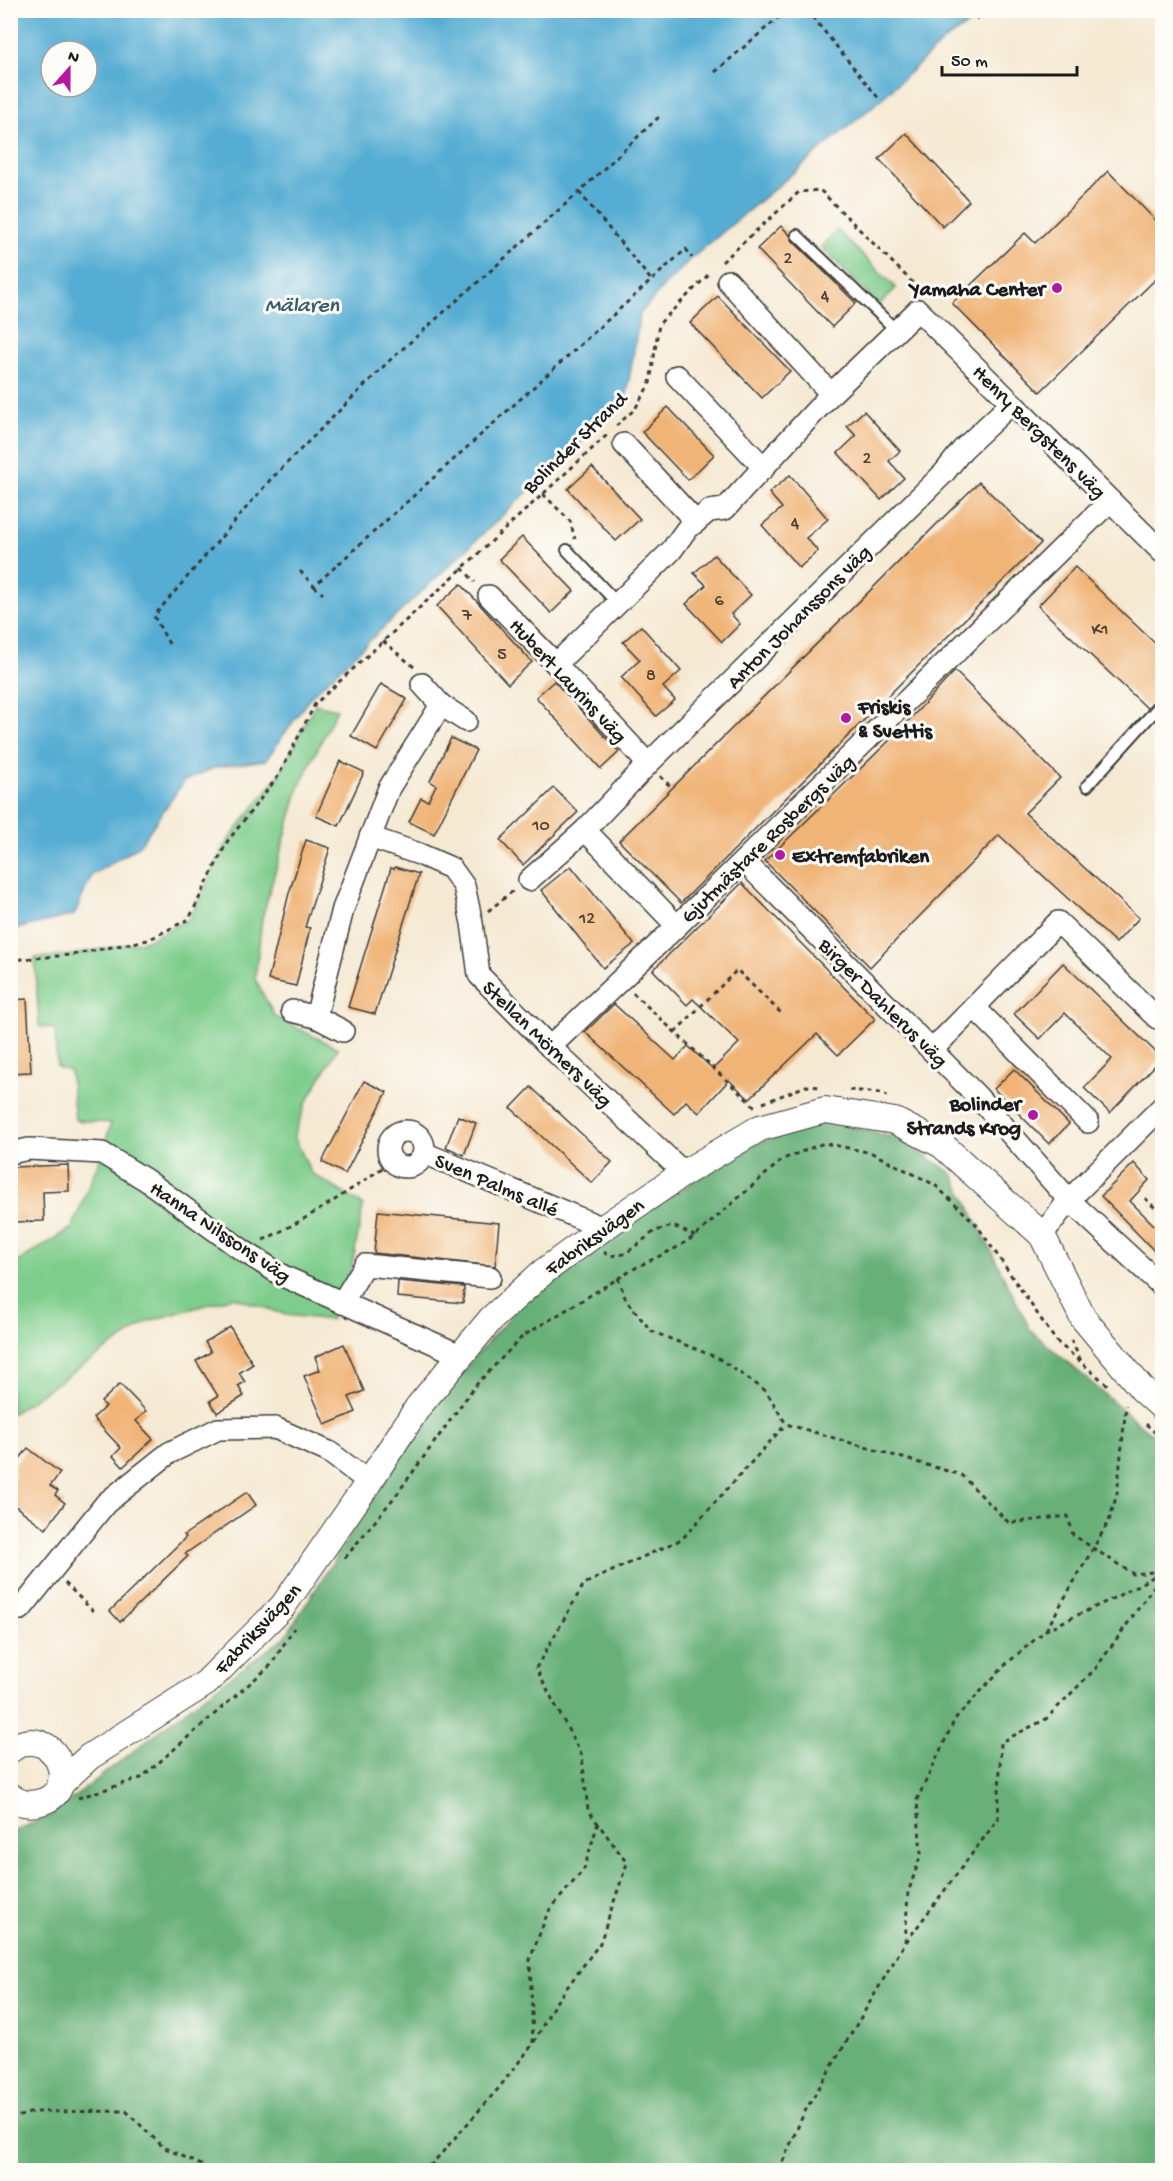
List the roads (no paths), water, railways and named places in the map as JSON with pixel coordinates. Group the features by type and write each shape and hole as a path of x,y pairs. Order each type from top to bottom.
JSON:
{"street":[{"path":"728,281 831,394"},
{"name":"Henry Bergstens väg","path":"897,331 918,310 1110,501 1160,546"},
{"path":"556,664 671,551 686,530 709,511 725,509 831,394 897,331"},
{"path":"677,376 764,468"},
{"name":"Anton Johanssons väg","path":"522,885 585,830 648,764 944,473 963,448 1012,403"},
{"path":"624,444 696,522"},
{"name":"Gjutmästare Rosbergs väg","path":"550,1047 744,861 1110,501"},
{"name":"Hubert Laurins väg","path":"489,597 556,664 648,764"},
{"path":"422,684 441,705 466,721"},
{"path":"316,1017 343,909 389,789 441,705"},
{"path":"585,830 677,926"},
{"name":"Stellan Mörners väg","path":"370,837 451,868 464,886 479,975 550,1047 684,1173"},
{"name":"Birger Dahlerus väg","path":"744,861 977,1096 1070,1200 1162,1286"},
{"path":"932,1050 1058,922 1157,1018"},
{"path":"974,1007 1088,1122"},
{"path":"292,1011 316,1017 343,1031"},
{"path":"1042,1235 1070,1200 1162,1107"},
{"name":"Fabriksvägen","path":"10,1796 24,1804 43,1802 67,1791 89,1757 206,1683 283,1606 418,1407 491,1319 543,1272 596,1233 684,1173 760,1128 825,1110 895,1121 942,1145 1042,1235 1083,1318 1142,1389 1151,1412"},
{"name":"Sven Palms allé","path":"404,1131 418,1137 422,1142 424,1153 417,1163 402,1167 392,1161 388,1153 390,1141 398,1133 404,1131"},
{"name":"Hanna Nilssons väg","path":"10,1153 29,1149 102,1154 146,1180 242,1250 283,1276 460,1355"},
{"name":"Sven Palms allé","path":"424,1153 596,1233"},
{"path":"342,1302 365,1265 490,1277"},
{"path":"21,1609 106,1503 169,1453 218,1430 275,1428 329,1452 369,1482"},
{"path":"10,1750 26,1743 40,1744 50,1749 89,1757"},
{"path":"50,1749 60,1763 67,1791"}],"lane":[{"path":"797,236 897,331"},
{"path":"567,550 616,603"},
{"path":"1087,786 1162,703"}],"water":[{"name":"Mälaren","path":"11,10 989,11 946,39 880,100 692,258 640,314 626,399 312,695 266,760 216,767 184,781 139,846 92,875 74,915 11,930"}],"place":[{"name":"Yamaha Center","path":"1057,288"},
{"name":"Friskis & Svettis","path":"846,718"},
{"name":"Extremfabriken","path":"780,855"},
{"name":"Bolinder Strands Krog","path":"1033,1115"}]}
